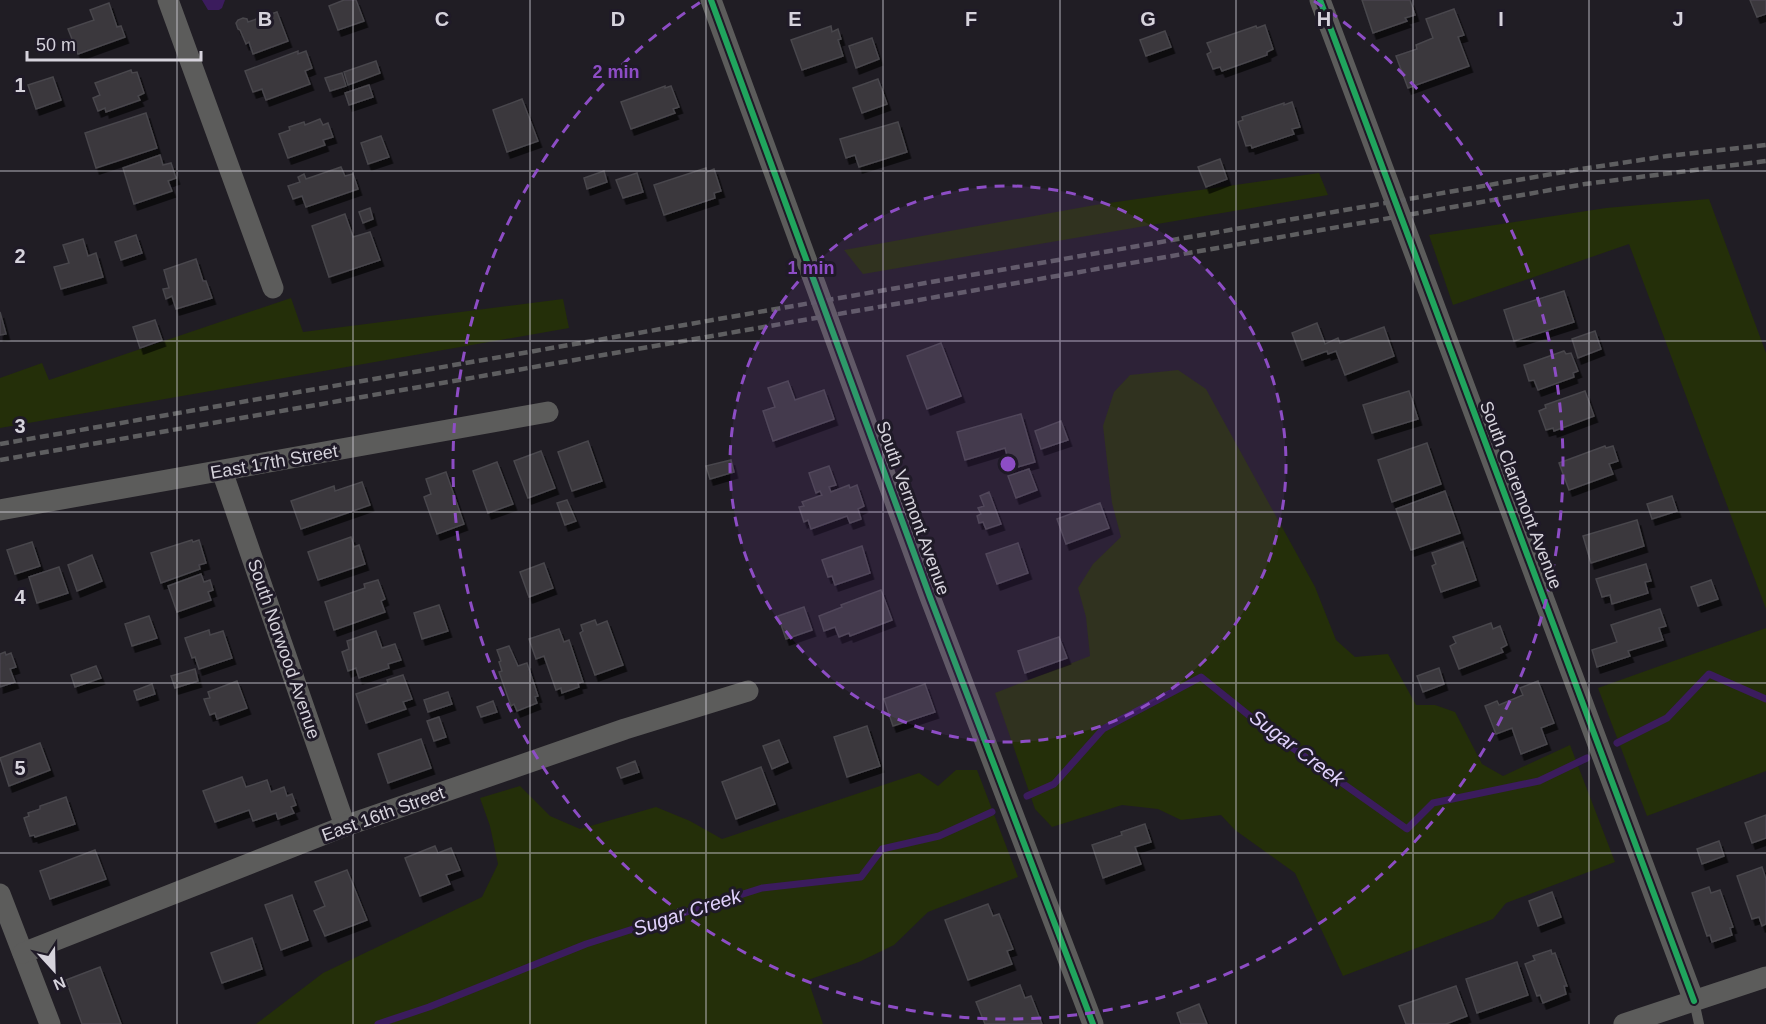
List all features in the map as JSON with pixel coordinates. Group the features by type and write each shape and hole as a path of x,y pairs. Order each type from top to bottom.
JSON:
{"street":[{"path":"168,0 273,288"},
{"name":"South Vermont Avenue","path":"711,0 930,597 1094,1024"},
{"name":"South Claremont Avenue","path":"1320,0 1618,791 1694,1001"},
{"name":"East 17th Street","path":"0,510 548,412"},
{"name":"South Norwood Avenue","path":"222,471 345,826"},
{"name":"East 16th Street","path":"23,952 345,826 625,729 748,691"},
{"path":"0,894 50,1024"},
{"path":"1624,1024 1766,977"}],"lane":[{"path":"1694,1001 1699,1024"}],"green space":[{"path":"1319,173 1328,195 863,274 844,250 1095,205"},
{"path":"1709,199 1766,353 1766,609 1629,244 1453,305 1429,235 1606,208"},
{"path":"291,298 303,332 563,299 569,328 0,428 0,378 42,363 49,380"},
{"path":"1178,370 1206,389 1315,587 1336,640 1355,657 1388,654 1416,705 1435,705 1455,712 1482,764 1503,776 1570,745 1615,862 1506,903 1493,919 1343,976 1295,873 1235,830 1221,815 1181,820 1158,809 1122,805 1052,827 1035,809 995,693 1090,656 1086,617 1078,588 1093,564 1121,537 1112,503 1103,426 1114,392 1130,375"},
{"path":"1766,628 1766,771 1647,816 1598,688"},
{"path":"956,770 977,770 1018,877 928,912 894,945 859,962 808,980 823,1024 256,1024 323,973 482,897 498,864 490,826 480,798 520,786 550,816 580,829 656,807 690,821 722,839 919,773 938,786"}],"shaded area":[{"path":"202,0 225,0 219,10 208,10"}],"building":[{"path":"344,0 356,0 364,21 338,30 329,6"},
{"path":"1362,0 1410,0 1415,15 1405,18 1407,21 1373,33"},
{"path":"1750,0 1766,0 1766,14 1757,17"},
{"path":"109,3 117,27 121,26 125,37 78,54 68,29 94,20 90,10"},
{"path":"1454,9 1464,35 1458,37 1469,66 1408,88 1396,56 1417,49 1416,45 1433,38 1426,19"},
{"path":"277,12 288,41 253,54 249,42 246,44 236,23 243,18 248,22"},
{"path":"1265,25 1273,49 1267,52 1267,55 1222,71 1220,67 1213,69 1207,54 1211,52 1207,43"},
{"path":"831,26 832,32 838,29 841,39 838,40 843,56 802,70 791,40"},
{"path":"1165,31 1171,47 1146,56 1140,40"},
{"path":"872,38 879,59 856,68 849,46"},
{"path":"298,51 298,54 306,51 312,68 305,71 310,84 266,100 262,89 253,92 245,71"},
{"path":"376,61 380,73 348,85 344,72"},
{"path":"131,70 132,73 137,72 144,93 138,96 140,100 106,112 105,108 98,111 93,98 100,95 95,83"},
{"path":"342,73 346,86 330,91 325,78"},
{"path":"53,77 61,100 36,109 28,85"},
{"path":"878,79 887,104 862,113 853,88"},
{"path":"369,85 373,97 349,105 345,93"},
{"path":"665,86 665,88 671,86 679,107 673,109 675,113 631,129 621,102"},
{"path":"522,99 538,141 507,152 493,110"},
{"path":"1292,102 1300,127 1292,129 1294,134 1252,148 1251,145 1246,146 1238,122 1243,120 1242,117"},
{"path":"146,113 157,148 96,168 85,133"},
{"path":"320,119 323,125 328,123 333,137 323,140 325,145 288,158 279,134 290,130 289,127 304,122 305,125"},
{"path":"898,122 907,152 859,167 855,155 846,158 840,139"},
{"path":"381,136 389,157 368,164 361,143"},
{"path":"160,155 163,165 171,163 176,178 168,181 172,191 134,204 123,168"},
{"path":"1220,159 1227,179 1206,187 1198,167"},
{"path":"341,167 345,176 353,174 358,189 306,207 302,196 293,199 288,186 300,182 298,177 304,174 306,179"},
{"path":"706,168 707,172 714,169 721,191 714,193 715,198 664,215 654,185"},
{"path":"604,171 607,182 587,189 584,178"},
{"path":"637,173 643,192 623,198 616,180"},
{"path":"370,208 373,219 363,223 359,212"},
{"path":"345,214 353,237 370,232 380,260 329,277 312,226"},
{"path":"136,235 142,253 121,260 115,242"},
{"path":"83,239 88,256 96,253 103,277 61,289 54,267 69,263 63,245"},
{"path":"196,259 203,281 206,281 212,298 176,309 172,296 166,299 163,289 169,288 164,270"},
{"path":"1564,291 1574,322 1514,341 1504,310"},
{"path":"0,312 6,334 0,335"},
{"path":"155,320 162,340 140,348 133,327"},
{"path":"1317,323 1325,344 1338,338 1340,343 1384,327 1394,356 1345,375 1336,351 1328,354 1327,351 1302,360 1292,333"},
{"path":"1595,331 1601,349 1578,358 1572,339"},
{"path":"941,343 961,396 927,409 907,356"},
{"path":"1564,351 1566,354 1571,353 1578,371 1573,373 1574,377 1538,390 1534,380 1529,381 1524,365"},
{"path":"788,381 795,400 824,390 834,419 773,441 763,411 775,407 768,388"},
{"path":"1409,391 1418,419 1372,433 1363,405"},
{"path":"1585,391 1594,416 1554,431 1553,428 1546,430 1539,411 1546,408 1545,405"},
{"path":"1021,414 1035,462 1011,469 1005,448 965,460 957,432"},
{"path":"1061,421 1068,440 1041,449 1035,431"},
{"path":"588,441 602,481 572,491 558,452"},
{"path":"1427,443 1441,484 1392,502 1378,460"},
{"path":"1605,446 1606,448 1613,446 1618,461 1609,464 1613,474 1569,490 1559,463"},
{"path":"541,451 555,488 528,498 514,461"},
{"path":"731,460 734,472 710,479 706,466"},
{"path":"497,462 513,504 488,513 473,471"},
{"path":"829,466 836,485 829,487 831,492 849,485 850,488 857,485 864,506 858,509 861,519 850,523 847,516 811,529 808,520 804,522 799,507 804,506 802,502 822,495 820,491 816,493 809,473"},
{"path":"1029,469 1037,490 1016,498 1008,476"},
{"path":"446,472 464,524 437,534 424,497 431,494 426,479"},
{"path":"362,482 370,505 301,529 291,501 334,486 335,491"},
{"path":"1445,491 1460,533 1411,550 1396,509"},
{"path":"989,492 1001,524 986,529 983,522 979,523 977,516 981,514 978,508 984,506 980,496"},
{"path":"1672,496 1677,511 1652,519 1647,504"},
{"path":"567,500 576,521 565,525 557,503"},
{"path":"1100,503 1109,528 1066,544 1057,519"},
{"path":"1637,520 1644,546 1591,563 1583,536"},
{"path":"351,537 354,547 359,545 365,564 318,580 308,552"},
{"path":"192,540 193,542 199,540 206,563 199,565 200,569 161,583 151,553"},
{"path":"32,542 40,566 15,574 7,550"},
{"path":"1463,542 1476,580 1441,592 1432,566 1436,564 1432,553"},
{"path":"1018,543 1028,573 997,584 986,554"},
{"path":"862,546 870,573 835,585 832,576 828,577 822,560"},
{"path":"92,555 102,581 77,591 68,565"},
{"path":"544,563 553,588 529,597 520,572"},
{"path":"1646,564 1651,581 1645,582 1648,593 1612,604 1610,595 1602,597 1596,579"},
{"path":"59,567 68,593 37,603 29,577"},
{"path":"201,574 204,582 210,580 213,590 208,592 211,600 177,612 168,586"},
{"path":"378,580 385,599 381,601 385,612 334,630 325,602 365,588 364,584"},
{"path":"1711,580 1718,599 1698,606 1691,587"},
{"path":"881,590 892,620 850,636 849,633 839,637 835,627 824,631 819,616"},
{"path":"439,605 448,631 422,639 414,613"},
{"path":"804,607 812,630 786,639 778,616"},
{"path":"1660,609 1666,626 1659,628 1663,640 1628,651 1630,656 1597,667 1592,650 1617,642 1611,625"},
{"path":"149,616 157,638 132,646 125,624"},
{"path":"595,620 597,625 607,621 623,665 595,675 580,633 583,631 581,625"},
{"path":"1491,623 1493,629 1500,626 1507,645 1501,648 1503,652 1459,669 1450,646 1456,643 1453,637"},
{"path":"559,629 564,642 569,640 583,682 578,683 579,687 562,693 561,688 556,690 544,656 536,659 529,639"},
{"path":"209,630 210,635 223,631 232,658 199,669 195,657 192,658 185,638"},
{"path":"376,631 382,648 395,644 401,660 388,664 389,668 359,678 356,668 348,671 342,652 349,649 347,641"},
{"path":"1059,637 1067,658 1025,673 1018,651"},
{"path":"509,646 518,666 527,663 538,696 535,697 537,703 517,711 514,704 511,706 499,672 502,671 497,650"},
{"path":"5,652 6,655 11,653 16,667 10,669 15,682 0,687 0,654"},
{"path":"96,666 101,678 75,687 71,675"},
{"path":"1439,668 1444,684 1423,692 1417,676"},
{"path":"195,669 198,681 175,688 171,676"},
{"path":"403,675 412,699 403,702 406,709 366,723 356,694"},
{"path":"237,681 247,708 217,719 215,713 210,715 204,699 210,698 208,692"},
{"path":"1538,681 1554,723 1541,728 1547,744 1521,754 1512,728 1496,734 1485,706 1497,701 1499,705 1523,695 1520,688"},
{"path":"152,684 155,694 137,700 134,691"},
{"path":"925,684 935,712 893,726 884,699"},
{"path":"448,692 452,704 428,712 424,700"},
{"path":"493,701 497,712 481,717 477,707"},
{"path":"439,717 446,737 434,741 427,721"},
{"path":"867,726 880,766 847,777 834,737"},
{"path":"421,739 431,768 388,783 378,754"},
{"path":"779,740 788,762 772,769 763,746"},
{"path":"40,743 50,770 9,786 0,758"},
{"path":"635,761 639,772 621,778 617,768"},
{"path":"761,767 775,804 736,819 722,782"},
{"path":"242,777 246,787 267,780 271,792 284,787 287,796 292,794 296,805 291,807 294,813 278,819 276,813 253,821 249,810 215,822 203,791"},
{"path":"66,797 75,824 35,837 30,836 24,818 29,816 28,813"},
{"path":"1766,815 1766,838 1752,843 1745,823"},
{"path":"1145,824 1151,842 1135,847 1141,864 1103,878 1092,845"},
{"path":"1719,841 1724,856 1702,864 1697,849"},
{"path":"435,846 438,853 451,848 460,870 446,875 450,884 420,896 405,858"},
{"path":"95,850 106,879 50,899 40,871"},
{"path":"1762,867 1766,879 1766,924 1762,926 1759,917 1752,919 1737,876"},
{"path":"347,870 367,920 325,936 314,911 325,906 315,882"},
{"path":"1709,887 1711,893 1720,890 1733,927 1730,928 1732,935 1712,942 1710,935 1707,936 1692,893"},
{"path":"1552,892 1561,917 1538,926 1529,901"},
{"path":"292,895 308,940 281,950 265,905"},
{"path":"988,904 993,916 999,914 1013,949 1007,951 1012,964 968,980 945,920"},
{"path":"252,938 262,969 222,983 211,953"},
{"path":"1551,950 1552,954 1555,953 1567,986 1564,986 1566,994 1543,1003 1540,995 1537,996 1525,964 1535,960 1533,956"},
{"path":"1517,962 1528,995 1477,1013 1466,979"},
{"path":"100,967 121,1024 82,1024 66,980"},
{"path":"1020,985 1025,998 1031,996 1042,1024 985,1024 976,1002"},
{"path":"1456,986 1467,1016 1446,1024 1406,1024 1399,1006"},
{"path":"1199,1004 1207,1024 1181,1024 1177,1013"}],"waterway":[{"name":"Sugar Creek","path":"1617,743 1667,718 1709,674 1766,699"},
{"name":"Sugar Creek","path":"1027,796 1054,784 1103,729 1201,677 1266,729 1407,829 1433,803 1539,781 1587,758"},
{"name":"Sugar Creek","path":"378,1024 429,1007 586,944 762,888 861,877 882,849 939,836 992,812"}],"railway":[{"path":"0,444 1575,170 1667,156 1766,145"},
{"path":"0,460 1585,184 1766,161"}],"cycle path":[{"path":"711,0 930,597 1093,1024"},
{"path":"1320,0 1694,1001"}]}
